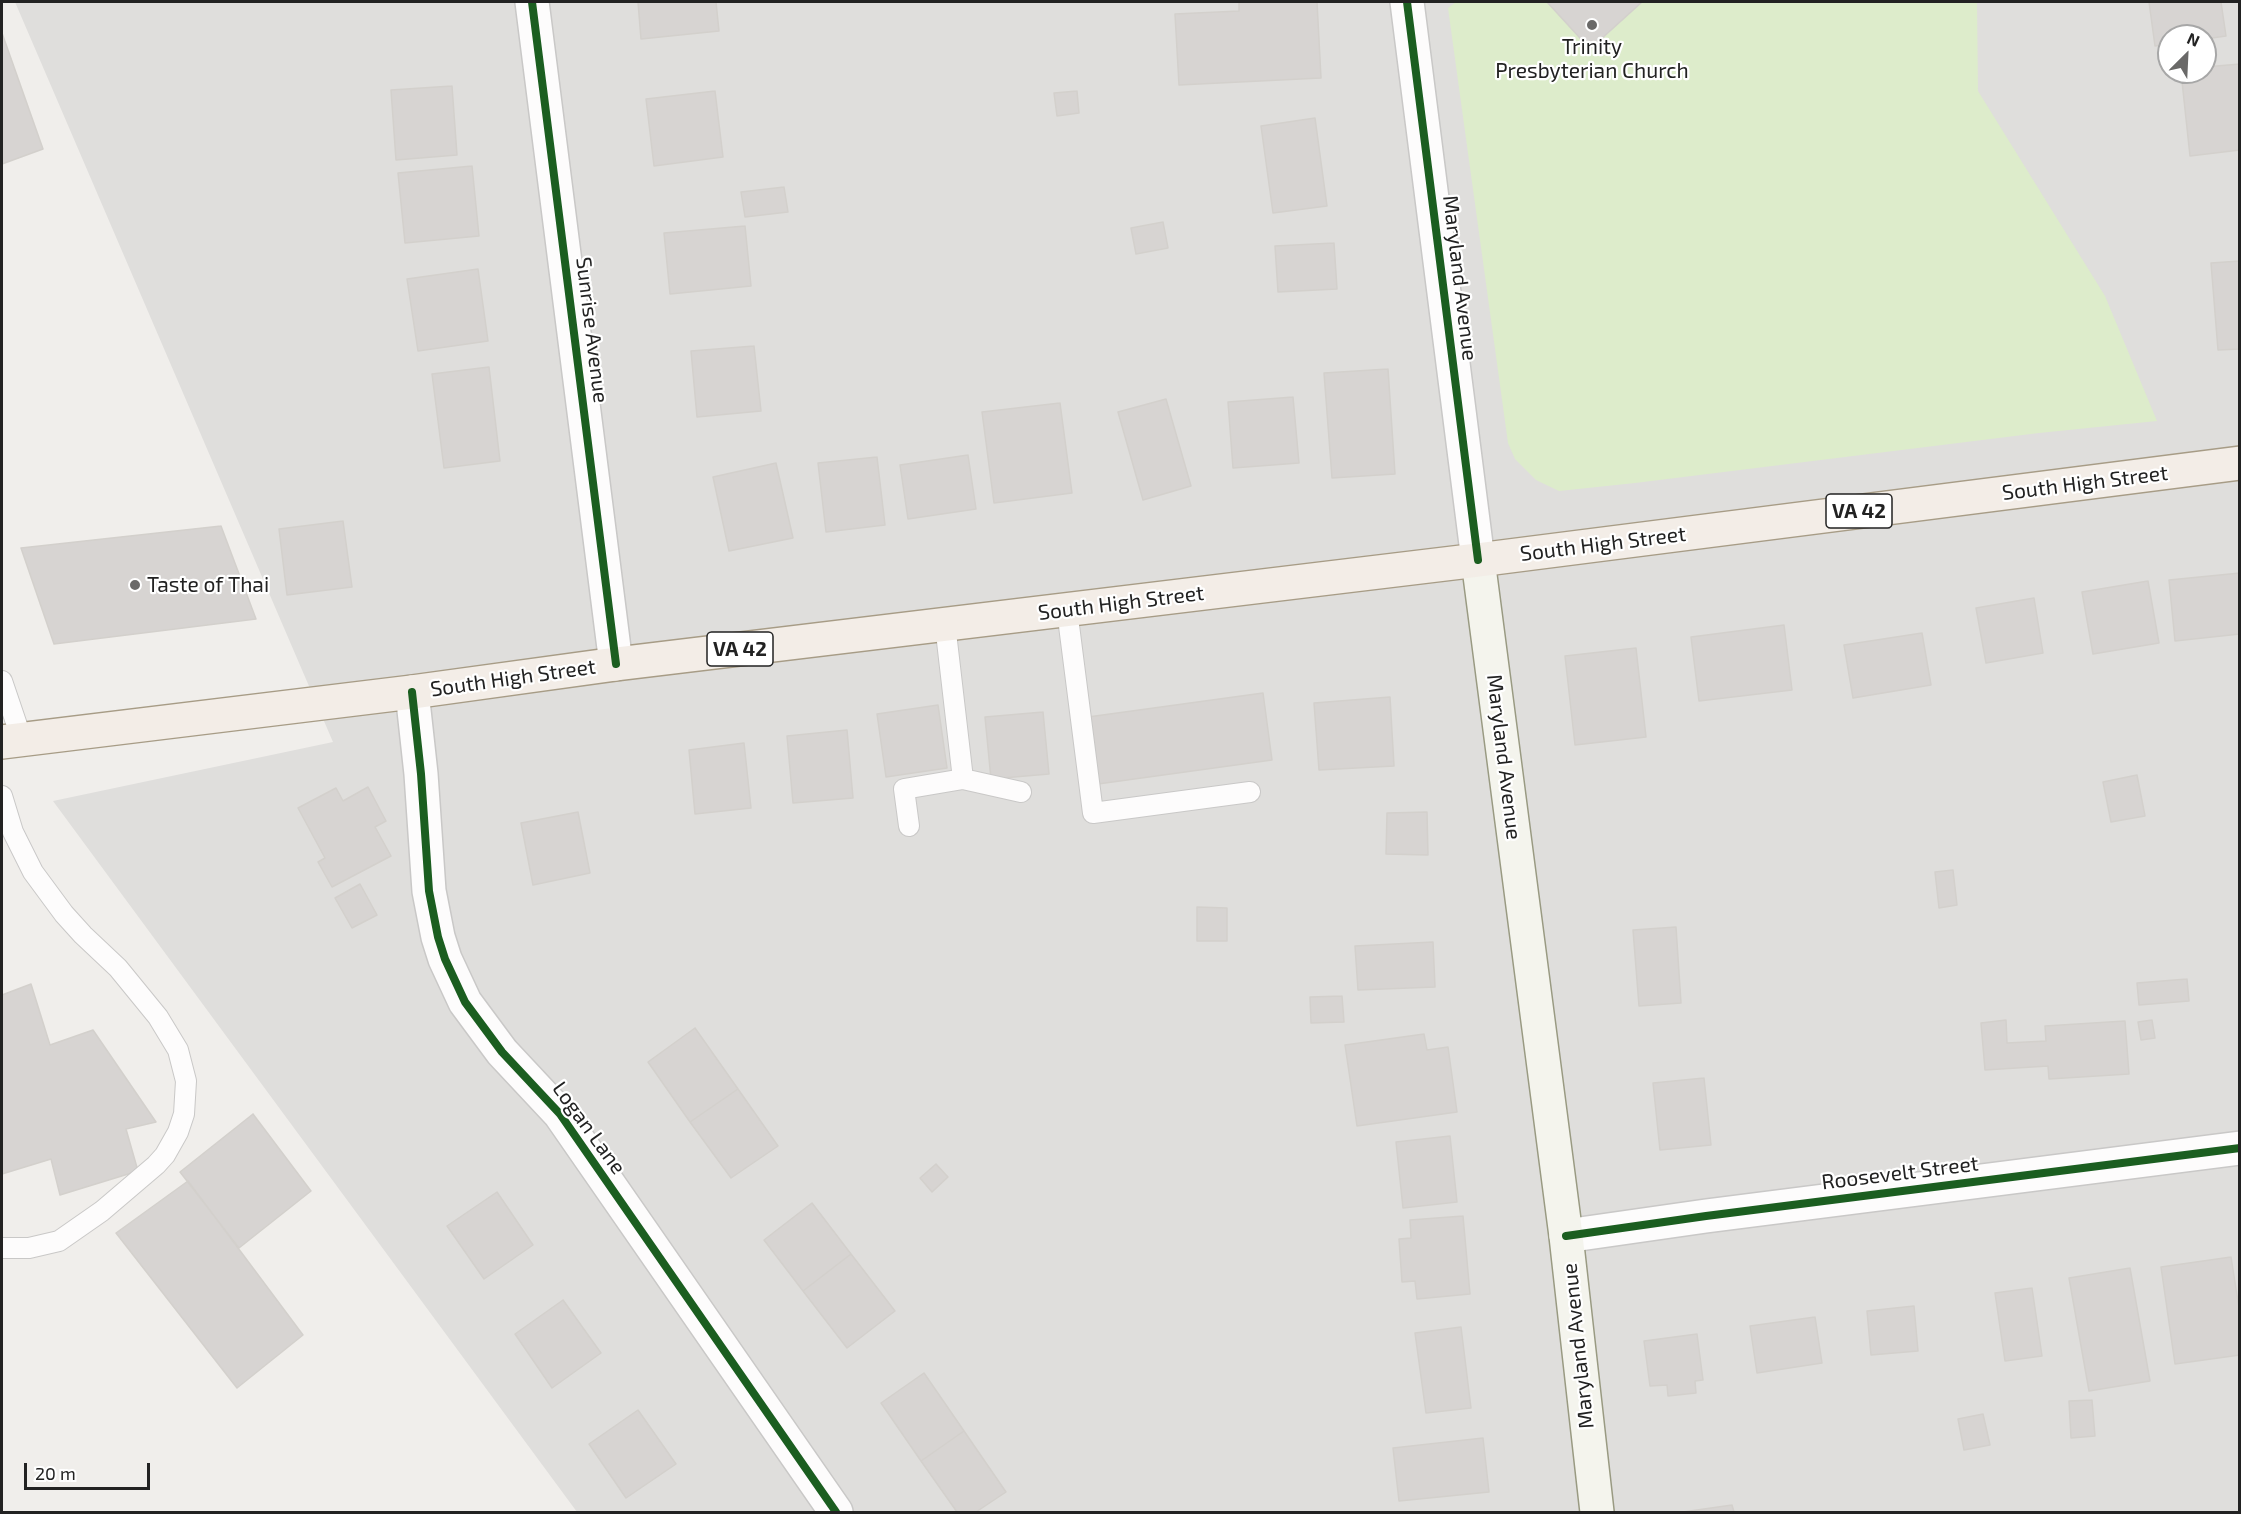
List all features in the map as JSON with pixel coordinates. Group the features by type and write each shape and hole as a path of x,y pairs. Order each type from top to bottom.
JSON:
{"main road":[{"name":"South High Street","path":"12,741 412,692 616,664 1478,560 2240,463"},
{"name":"Maryland Avenue","path":"1478,560 1566,1236 1597,1512"}],"street":[{"name":"Sunrise Avenue","path":"532,2 616,664"},
{"name":"Maryland Avenue","path":"1407,2 1478,560"},
{"name":"Logan Lane","path":"412,692 431,902 445,959 465,1002 502,1052 560,1114 836,1512"},
{"name":"Roosevelt Street","path":"1566,1236 1706,1216 2240,1149"}],"lane":[{"path":"1067,609 1093,813 1250,792"},
{"path":"945,624 963,779"},
{"path":"2,681 12,741"},
{"path":"909,826 904,789 963,779 1021,792"},
{"path":"2,796 13,832 33,872 64,914 118,968 143,997 178,1050 186,1082 184,1114 178,1132 165,1155 156,1165 102,1211 59,1241 30,1248 2,1248"}],"shaded area":[{"path":"15,2 2239,2 2239,1512 577,1512 53,801 333,742"}],"green space":[{"path":"1456,2 1547,2 1591,49 1642,2 1977,2 1978,91 2105,296 2157,421 2039,433 1559,491 1536,480 1515,459 1508,443 1448,8"}],"building":[{"path":"638,2 716,2 719,31 641,39"},
{"path":"1239,2 1317,2 1321,78 1179,85 1175,14 1239,11"},
{"name":"Trinity Presbyterian Church","path":"1547,2 1642,2 1590,49"},
{"path":"2149,2 2221,2 2226,36 2217,37 2217,24 2157,24 2157,46 2155,46"},
{"path":"2,33 43,149 2,164"},
{"path":"2240,64 2240,150 2190,156 2182,84 2217,84 2217,66"},
{"path":"452,86 457,155 396,160 391,90"},
{"path":"715,91 723,157 654,166 646,99"},
{"path":"1077,91 1079,113 1057,116 1054,93"},
{"path":"1315,118 1327,206 1273,213 1261,126"},
{"path":"472,166 479,236 405,243 398,173"},
{"path":"784,187 788,212 745,217 741,192"},
{"path":"1163,222 1168,248 1136,254 1131,228"},
{"path":"745,226 751,286 670,294 664,233"},
{"path":"1334,243 1337,289 1278,292 1275,246"},
{"path":"2240,261 2240,349 2218,350 2211,263"},
{"path":"478,269 488,341 418,351 407,279"},
{"path":"754,346 761,411 697,417 691,351"},
{"path":"489,367 500,461 444,468 432,374"},
{"path":"1388,369 1395,474 1332,478 1324,373"},
{"path":"1293,397 1299,463 1233,468 1228,402"},
{"path":"1166,399 1191,486 1143,500 1118,412"},
{"path":"1060,403 1072,493 994,503 982,412"},
{"path":"968,455 976,509 908,519 900,465"},
{"path":"877,457 885,525 826,532 818,463"},
{"path":"776,463 793,538 729,551 713,477"},
{"path":"343,521 352,587 287,595 279,529"},
{"path":"221,526 256,619 54,644 21,548"},
{"path":"2240,573 2240,634 2175,641 2169,580"},
{"path":"2148,581 2159,643 2093,654 2082,592"},
{"path":"2034,598 2043,653 1986,663 1976,608"},
{"path":"1784,625 1792,690 1699,701 1691,637"},
{"path":"1922,633 1931,685 1853,698 1844,645"},
{"path":"1636,648 1646,737 1575,745 1565,656"},
{"path":"1263,693 1272,760 1098,784 1088,717"},
{"path":"1390,697 1394,766 1319,770 1314,703"},
{"path":"938,705 947,768 886,777 877,714"},
{"path":"1043,712 1049,774 991,779 985,717"},
{"path":"847,730 853,798 793,803 787,736"},
{"path":"744,743 751,808 695,814 689,750"},
{"path":"2137,775 2145,816 2111,822 2103,782"},
{"path":"368,787 386,821 375,827 391,856 332,887 318,862 325,858 298,808 336,788 343,801"},
{"path":"578,812 590,873 533,885 521,823"},
{"path":"1427,812 1428,855 1386,854 1387,813"},
{"path":"1953,870 1957,905 1939,908 1935,872"},
{"path":"360,884 377,915 352,928 335,898"},
{"path":"1197,907 1227,908 1227,941 1197,941"},
{"path":"1676,927 1681,1003 1639,1006 1633,930"},
{"path":"1433,942 1435,987 1358,990 1355,946"},
{"path":"2187,979 2189,1001 2139,1005 2137,983"},
{"path":"31,984 50,1045 93,1030 156,1122 126,1129 138,1171 60,1195 51,1159 2,1174 2,995"},
{"path":"1342,996 1344,1022 1311,1023 1310,997"},
{"path":"2006,1020 2007,1043 2046,1041 2045,1026 2125,1021 2129,1074 2049,1079 2048,1066 1985,1070 1981,1023"},
{"path":"2152,1020 2155,1038 2141,1040 2138,1022"},
{"path":"695,1028 738,1089 690,1122 648,1062"},
{"path":"1424,1034 1427,1050 1448,1047 1457,1112 1357,1126 1345,1045"},
{"path":"1704,1078 1711,1145 1660,1150 1653,1083"},
{"path":"738,1089 778,1146 731,1178 690,1122"},
{"path":"253,1114 311,1191 239,1248 180,1172"},
{"path":"1450,1136 1457,1202 1403,1208 1396,1142"},
{"path":"936,1164 948,1177 932,1192 920,1178"},
{"path":"188,1181 303,1335 237,1388 116,1233"},
{"path":"497,1192 533,1245 484,1279 447,1226"},
{"path":"812,1203 851,1254 803,1291 764,1240"},
{"path":"1463,1216 1470,1294 1417,1299 1415,1281 1402,1282 1399,1239 1411,1238 1410,1220"},
{"path":"851,1254 895,1311 847,1348 803,1291"},
{"path":"2231,1257 2240,1314 2240,1355 2175,1364 2161,1267"},
{"path":"2130,1268 2150,1381 2089,1391 2069,1278"},
{"path":"2032,1288 2042,1356 2005,1361 1995,1293"},
{"path":"563,1300 601,1353 552,1388 515,1334"},
{"path":"1914,1306 1918,1351 1871,1355 1867,1311"},
{"path":"1815,1317 1822,1363 1757,1373 1750,1326"},
{"path":"1461,1327 1471,1408 1426,1413 1415,1333"},
{"path":"1697,1334 1703,1380 1695,1381 1696,1393 1668,1396 1667,1385 1650,1386 1644,1341"},
{"path":"924,1373 964,1431 921,1461 881,1403"},
{"path":"2092,1400 2095,1436 2071,1438 2069,1401"},
{"path":"638,1410 676,1464 626,1498 589,1444"},
{"path":"1983,1414 1990,1445 1964,1450 1958,1419"},
{"path":"964,1431 1006,1492 976,1512 957,1512 921,1461"},
{"path":"1483,1438 1489,1492 1399,1501 1393,1448"},
{"path":"1732,1505 1734,1512 1683,1512"}],"cycle path":[{"path":"532,2 616,664"},
{"path":"1407,2 1478,560"},
{"path":"412,692 421,774 429,891 445,959 465,1002 502,1052 560,1114 836,1512"},
{"path":"1566,1236 2240,1148"}],"place":[{"name":"Trinity Presbyterian Church","path":"1592,25"},
{"name":"Taste of Thai","path":"135,585"}]}
